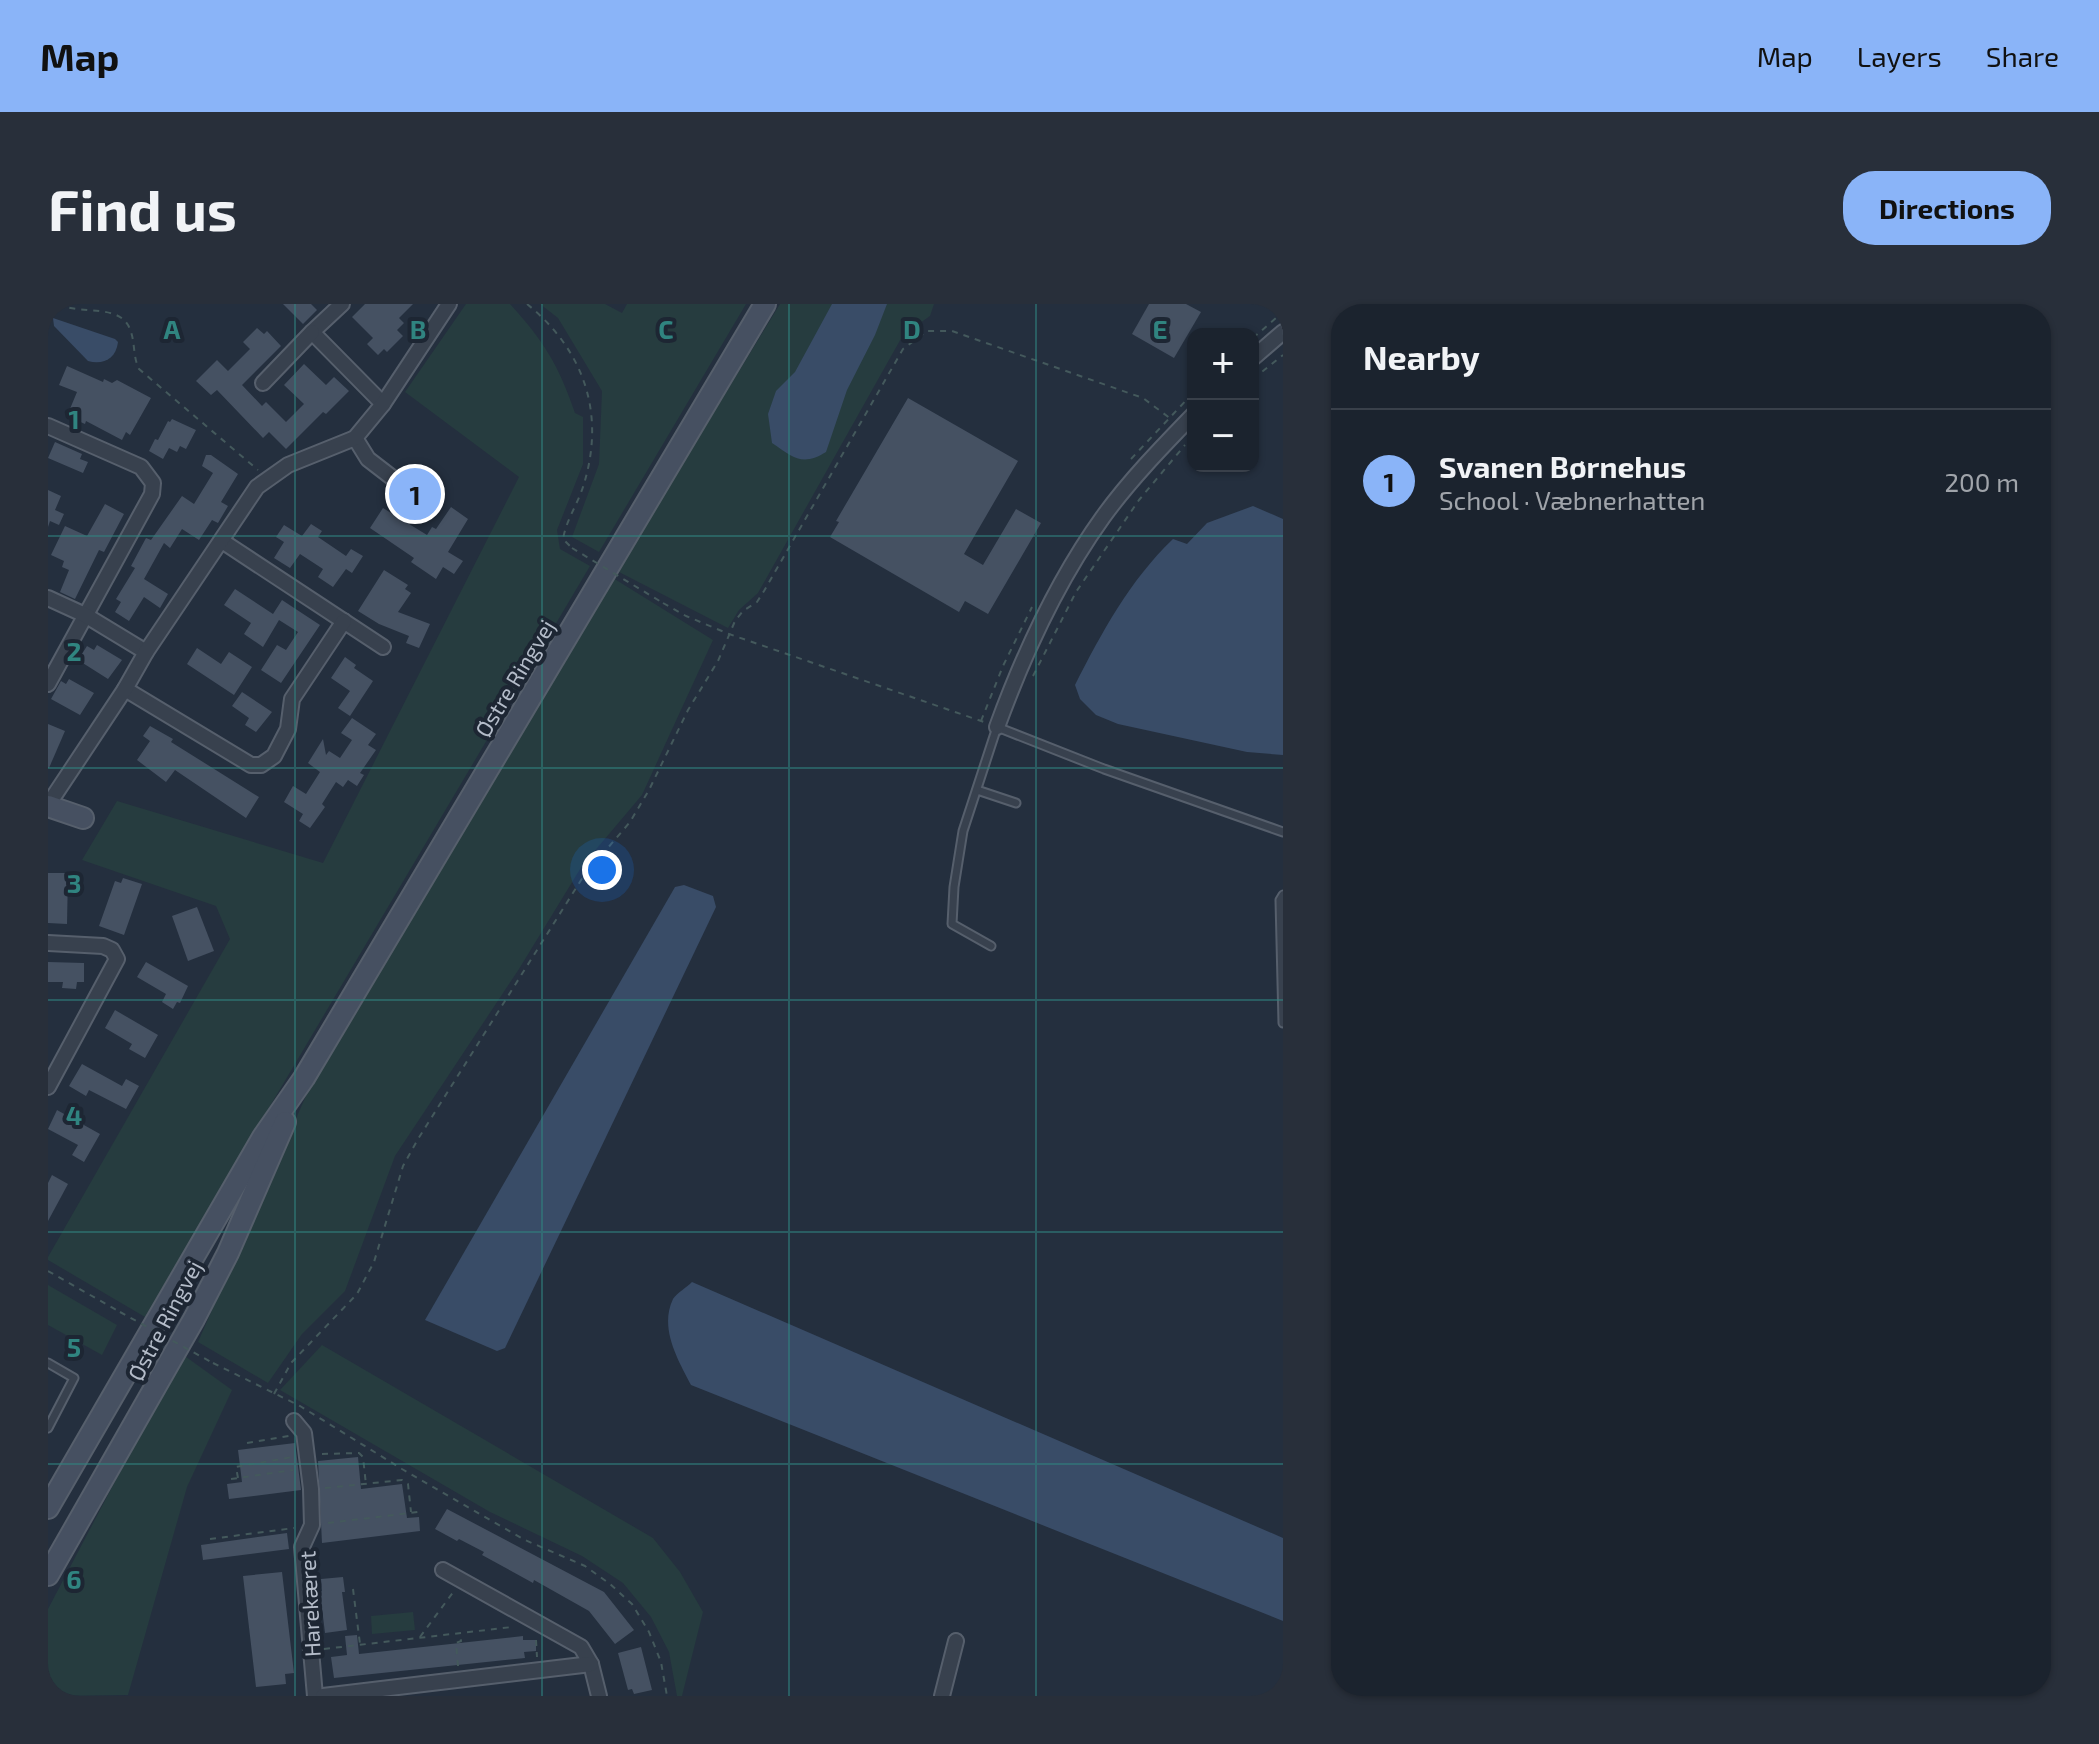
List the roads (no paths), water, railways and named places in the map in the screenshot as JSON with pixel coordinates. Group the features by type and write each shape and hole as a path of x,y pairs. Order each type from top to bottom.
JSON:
{"main road":[{"name":"Østre Ringvej","path":"48,1508 263,1137 304,1078 765,304"},
{"path":"48,806 83,818"},
{"name":"Østre Ringvej","path":"48,1575 201,1306 228,1253 304,1078"}],"street":[{"path":"263,383 342,304"},
{"path":"48,806 146,652 257,487 288,465 355,438 383,404 449,304"},
{"path":"312,332 383,404"},
{"path":"1259,353 1283,332"},
{"path":"997,727 1027,649 1065,576 1112,506 1146,463 1187,421"},
{"path":"48,426 141,467 153,483 152,494 48,684"},
{"path":"355,438 368,459 416,496"},
{"path":"222,541 383,647"},
{"path":"48,598 85,615 146,652"},
{"path":"125,689 251,765 261,765 274,756 288,729 292,699 344,621"},
{"path":"48,943 103,946 112,950 117,959 48,1087"},
{"name":"Harekæret","path":"294,1421 304,1433 311,1489 312,1525 302,1547 315,1696"},
{"path":"443,1570 581,1647 591,1664 599,1696"},
{"path":"942,1696 956,1641"},
{"path":"323,1696 591,1664"}],"lane":[{"path":"991,946 952,924 963,831 997,727 1104,769 1283,832"},
{"path":"977,790 1016,803"},
{"path":"1283,895 1280,900 1283,1023"},
{"path":"48,1363 74,1378 51,1415 48,1428"}],"water":[{"path":"832,304 887,304 847,390 826,452 810,459 798,458 772,443 768,414 776,391 795,372"},
{"path":"53,318 115,339 118,342 115,353 104,361 88,361 54,326"},
{"path":"1253,506 1283,519 1283,755 1247,752 1118,724 1096,715 1080,699 1075,685 1130,589 1173,539 1187,544 1207,523"},
{"path":"684,885 713,896 716,907 505,1348 497,1351 425,1320 675,887"},
{"path":"692,1282 1283,1538 1283,1621 691,1385 672,1344 668,1321 673,1299"}],"place":[{"name":"Svanen Børnehus","path":"415,494"}]}
